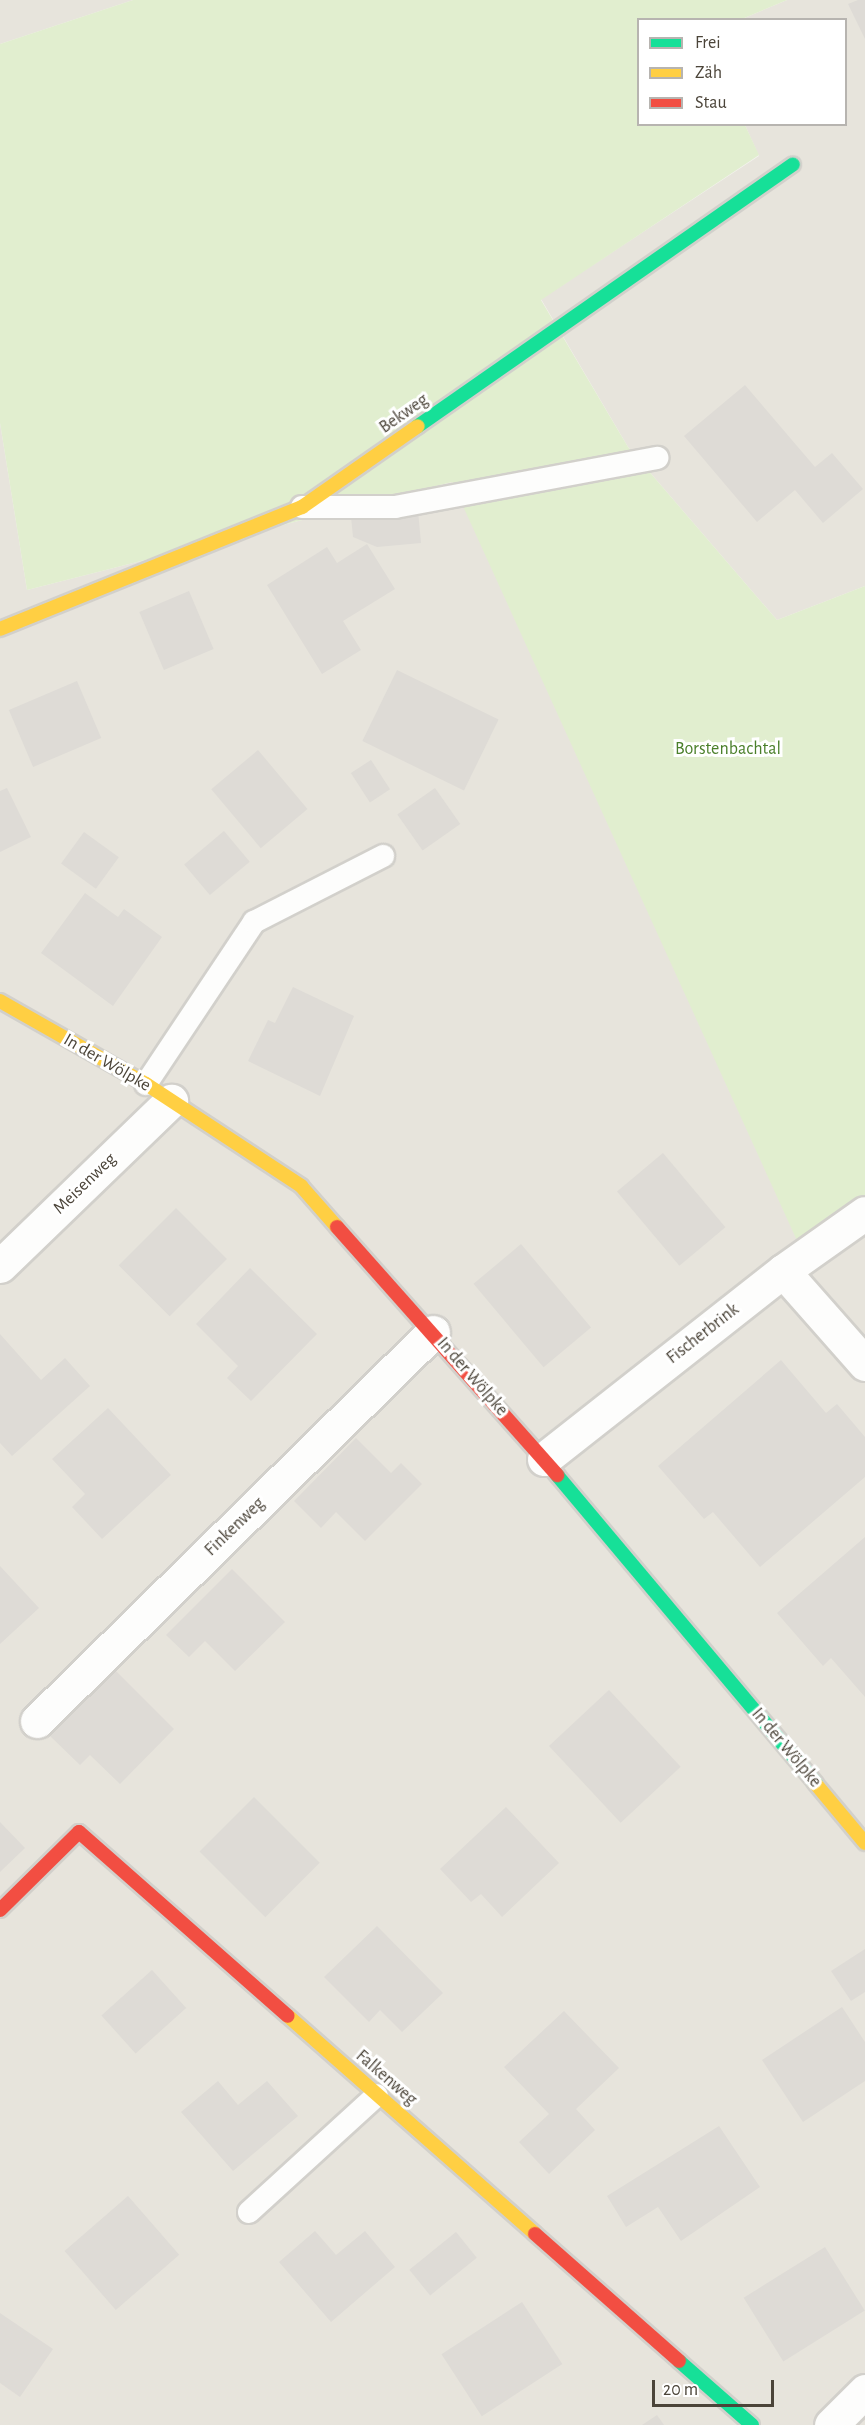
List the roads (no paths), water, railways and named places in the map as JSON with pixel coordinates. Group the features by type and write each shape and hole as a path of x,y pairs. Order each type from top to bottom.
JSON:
{"street":[{"name":"Bekweg","path":"0,629 302,507 793,164"},
{"name":"In der Wölpke","path":"0,1001 159,1092 300,1186 433,1332 544,1459 865,1843"},
{"name":"Meisenweg","path":"0,1266 159,1092"},
{"name":"Fischerbrink","path":"544,1459 783,1271 865,1213"},
{"path":"783,1271 865,1364"},
{"name":"Finkenweg","path":"37,1721 433,1332"},
{"name":"Falkenweg","path":"0,1910 79,1832 752,2425"},
{"path":"831,2425 865,2391"}],"lane":[{"path":"302,507 395,507 657,458"},
{"path":"159,1092 254,922 383,856"},
{"path":"249,2211 377,2095"}],"park label":[{"name":"Borstenbachtal","path":"728,749"}]}
